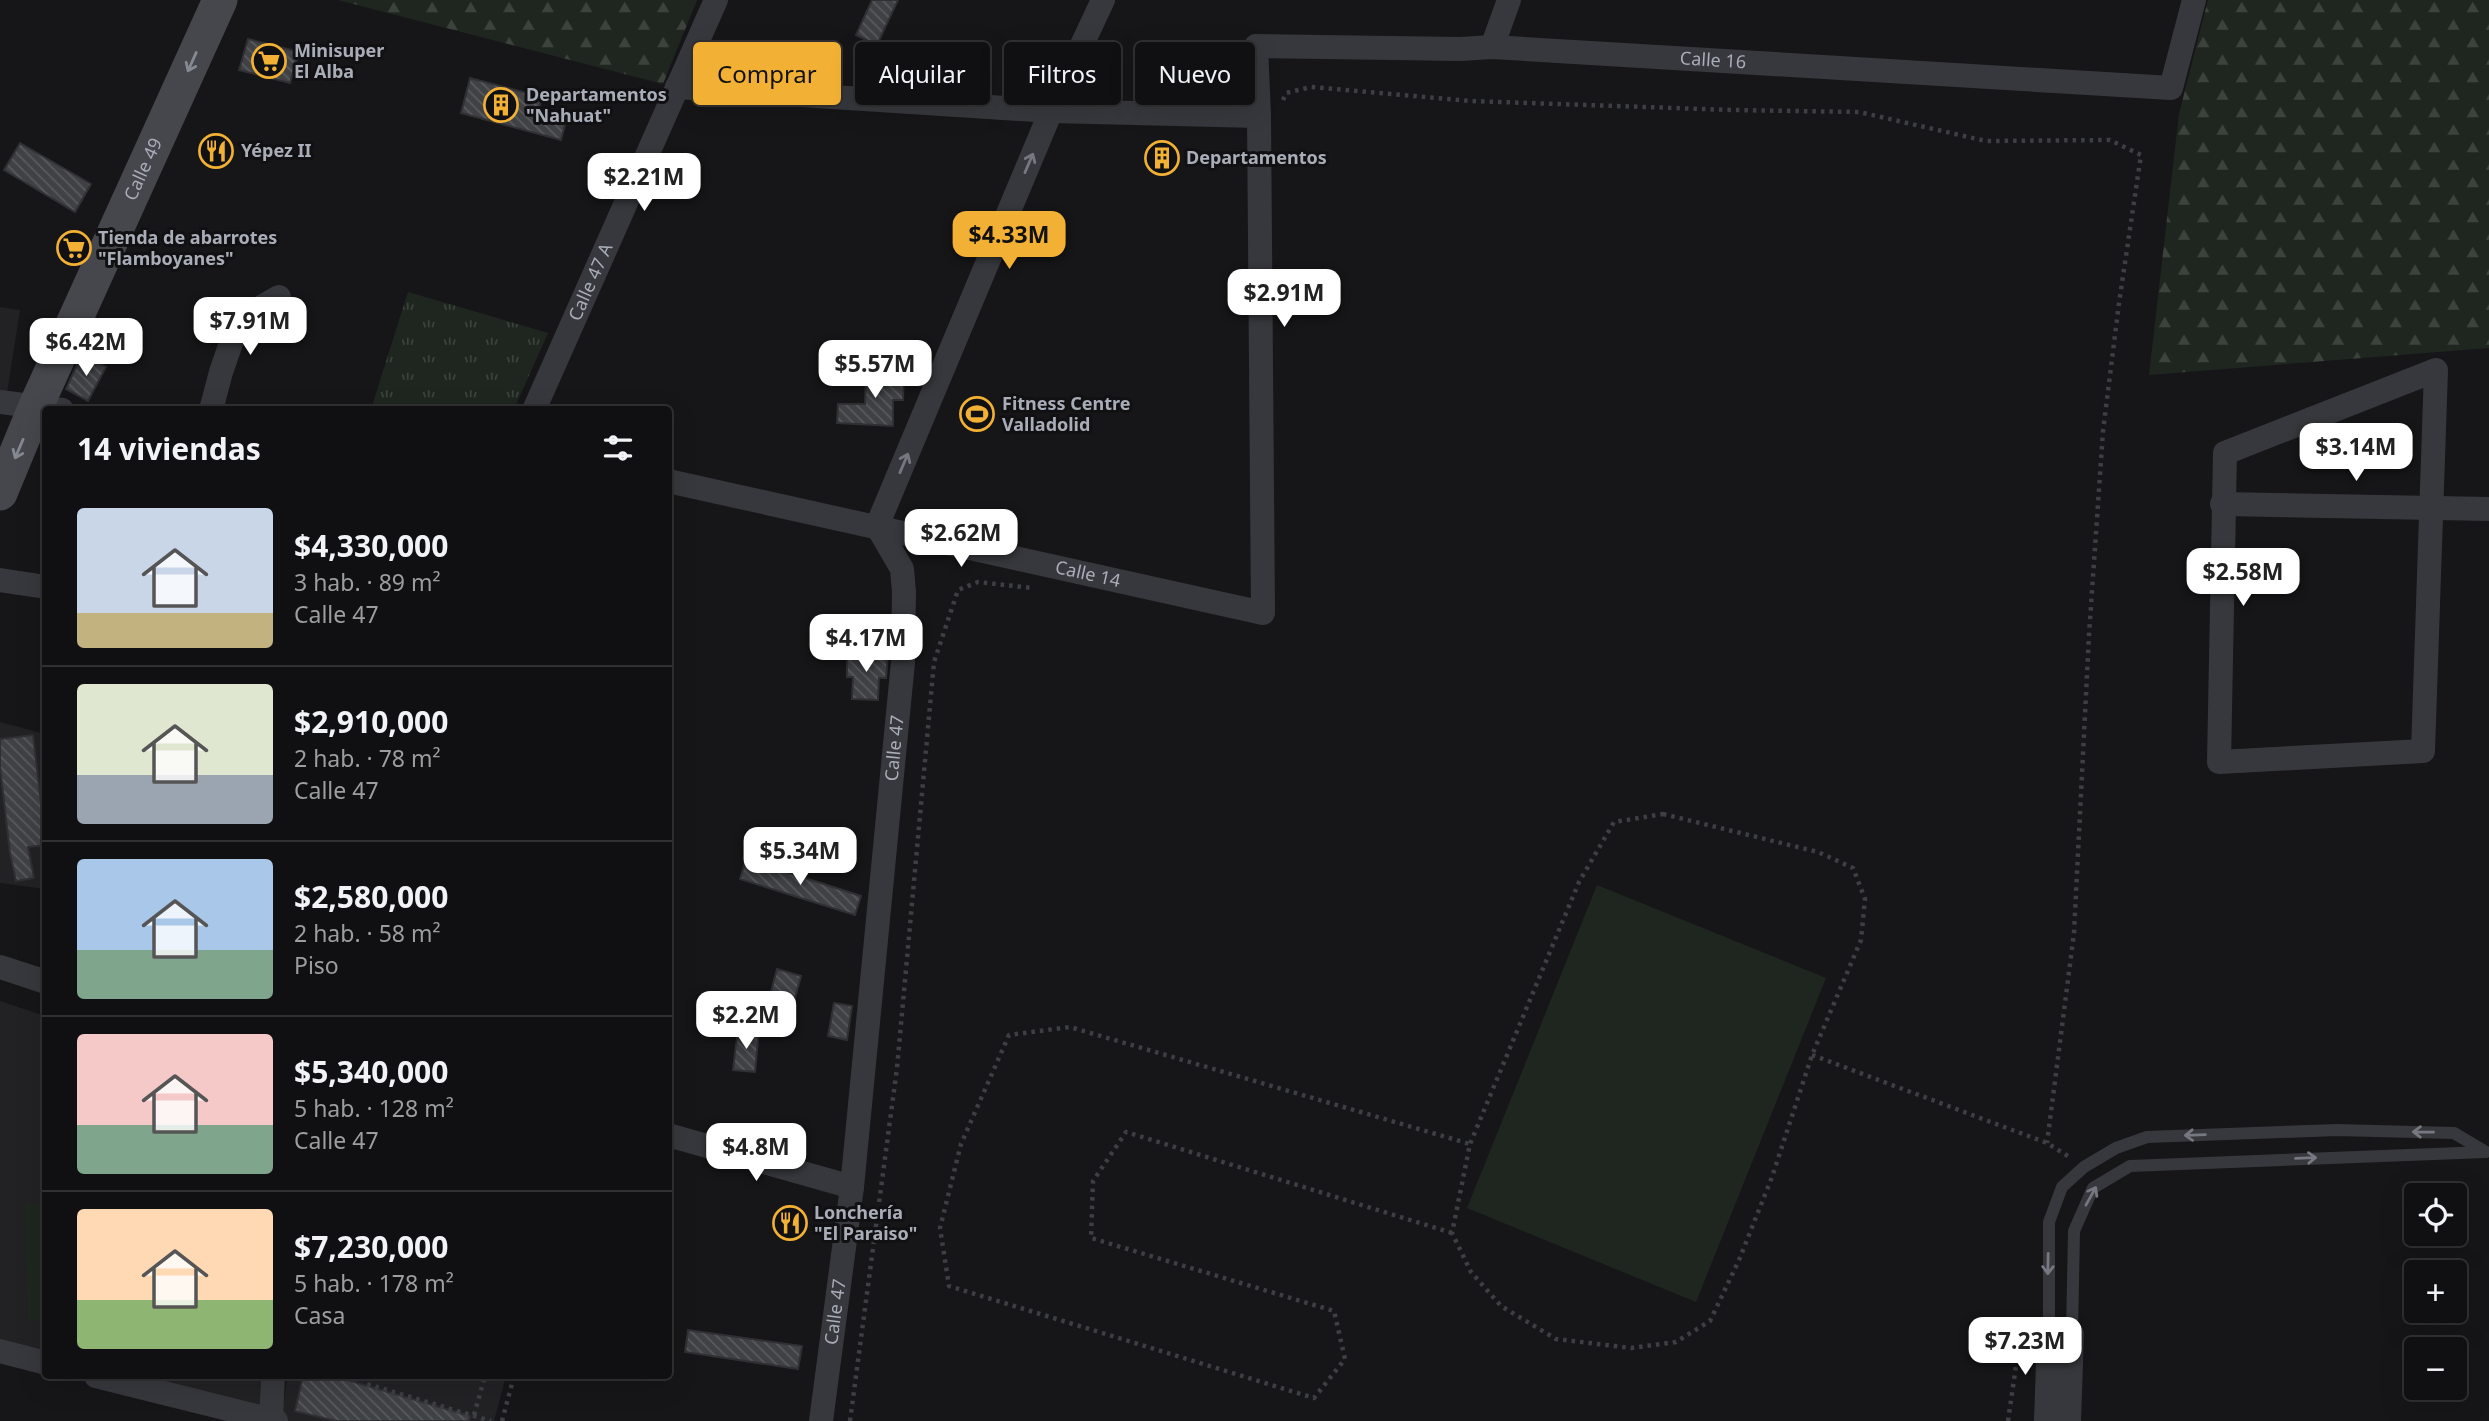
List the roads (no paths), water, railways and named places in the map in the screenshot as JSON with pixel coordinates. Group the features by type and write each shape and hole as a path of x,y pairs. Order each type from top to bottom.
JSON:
{"street":[{"name":"Calle 49","path":"50,406 220,0"},
{"name":"Calle 47 A","path":"536,406 716,0"},
{"path":"877,526 1051,111 1103,0"},
{"path":"1492,47 1509,0"},
{"name":"Calle 16","path":"1259,116 1256,46 1461,49 1492,47 2171,88 2194,0"},
{"path":"677,87 1051,111 1259,116"},
{"name":"Calle 14","path":"672,482 1263,613 1259,116"},
{"path":"212,406 220,372 239,320 279,297"},
{"path":"2436,370 2432,507 2423,751 2219,762 2225,453 2436,370"},
{"path":"0,402 42,407"},
{"name":"Calle 49","path":"0,493 42,420"},
{"path":"2222,504 2489,509"},
{"name":"Calle 47","path":"821,1421 852,1187 903,662 902,569 877,526"},
{"path":"902,532 902,569"},
{"path":"0,580 42,586"},
{"path":"0,967 42,981"},
{"path":"672,1136 852,1187"},
{"path":"2046,1421 2061,1334"},
{"path":"2061,1334 2070,1421"},
{"path":"0,1351 42,1362"},
{"path":"108,1379 273,1421 273,1379"}],"lane":[{"path":"2061,1334 2048,1302 2049,1222 2062,1187 2084,1167 2116,1148 2147,1137 2337,1130 2454,1133 2487,1152"},
{"path":"2061,1334 2074,1231 2093,1188 2130,1166 2487,1152"}],"place":[{"name":"Minisuper El Alba","path":"269,61"},
{"name":"Departamentos \"Nahuat\"","path":"501,105"},
{"name":"Yépez II","path":"216,151"},
{"name":"Departamentos","path":"1162,158"},
{"name":"Tienda de abarrotes \"Flamboyanes\"","path":"74,248"},
{"name":"Fitness Centre Valladolid","path":"977,414"},
{"name":"Lonchería \"El Paraiso\"","path":"790,1223"}]}
